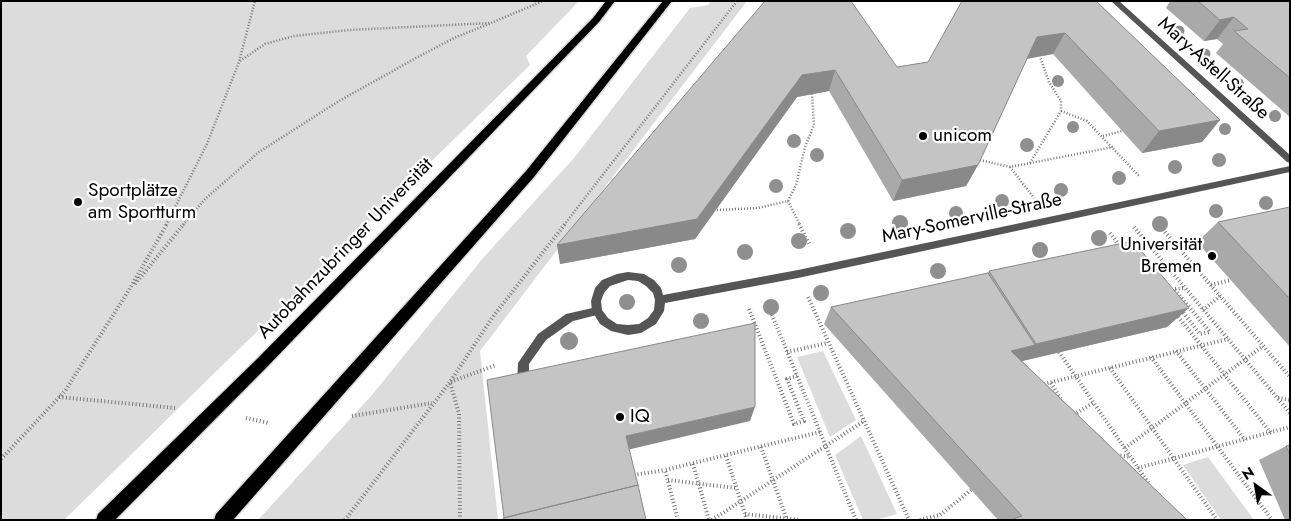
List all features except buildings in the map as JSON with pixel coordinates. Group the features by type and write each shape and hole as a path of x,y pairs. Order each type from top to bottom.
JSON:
{"main road":[{"name":"Autobahnzubringer Universität","path":"104,520 262,363 596,20 611,1"},
{"path":"222,520 530,174 668,1"}],"street":[{"name":"Mary-Astell-Straße","path":"1114,1 1290,160"},
{"name":"Mary-Somerville-Straße","path":"660,300 798,274 1290,169"},
{"path":"640,277 650,282 657,290 660,300 659,312 652,321 641,328 628,330 615,328 604,321 597,311 596,301 599,291 606,283 616,278 640,277"},
{"path":"522,389 524,363 542,337 570,317 597,311"}],"path":[{"path":"1,459 65,391 129,290 174,212 207,144 239,62 256,1"},
{"path":"129,290 206,199 259,152 339,101 416,58 454,38 544,1"},
{"path":"345,520 450,382 492,318 737,1"},
{"path":"239,62 265,44 294,36 349,30 491,23"},
{"path":"1029,164 1061,111 1061,101 1049,82 1040,57"},
{"path":"788,201 796,185 805,147 814,125 812,94"},
{"path":"1061,111 1087,121 1121,156"},
{"path":"1102,136 1122,131"},
{"path":"980,160 1010,167 1112,147"},
{"path":"1010,167 1018,176"},
{"path":"717,210 758,208 788,201"},
{"path":"788,201 797,218"},
{"path":"1137,201 1290,377"},
{"path":"1116,206 1290,413"},
{"path":"1092,211 1126,253"},
{"path":"1133,251 1173,242"},
{"path":"1169,269 1192,264"},
{"path":"798,274 909,520"},
{"path":"1211,285 1231,280"},
{"path":"758,282 856,520"},
{"path":"740,285 794,424 804,421 786,379 797,376"},
{"path":"1176,304 1200,334 1210,332 1174,290 1185,288"},
{"path":"1203,310 1220,296"},
{"path":"1170,308 1270,432"},
{"path":"1038,385 1228,339"},
{"path":"787,352 828,342"},
{"path":"1125,449 1263,346"},
{"path":"1060,352 1153,490"},
{"path":"1176,352 1245,440"},
{"path":"1151,358 1272,520"},
{"path":"450,382 502,363 524,363"},
{"path":"1110,368 1217,520"},
{"path":"450,382 459,414 460,520"},
{"path":"1051,382 1076,423"},
{"path":"1277,398 1290,400"},
{"path":"1072,416 1094,402"},
{"path":"693,464 711,520 864,421"},
{"path":"1138,468 1290,427"},
{"path":"633,476 693,464 820,432"},
{"path":"761,447 786,519"},
{"path":"1112,455 1131,457"},
{"path":"726,456 747,520"},
{"path":"666,470 678,520"},
{"path":"668,480 736,488"},
{"path":"921,520 940,515 971,490"},
{"path":"745,514 800,520"}],"shaded area":[{"path":"1,1 579,1 526,56 530,65 64,520 1,520"},
{"path":"711,1 747,1 480,351 498,520 258,520 372,395 483,258 574,158 690,8 708,5"},
{"path":"823,351 856,420 830,437 797,357"},
{"path":"861,436 897,514 876,520 863,520 835,455"},
{"path":"1208,457 1254,520 1221,520 1183,465"}],"place":[{"name":"unicom","path":"923,136"},
{"name":"Sportplätze am Sportturm","path":"78,202"},
{"name":"Universität Bremen","path":"1212,256"},
{"name":"IQ","path":"620,417"}]}
